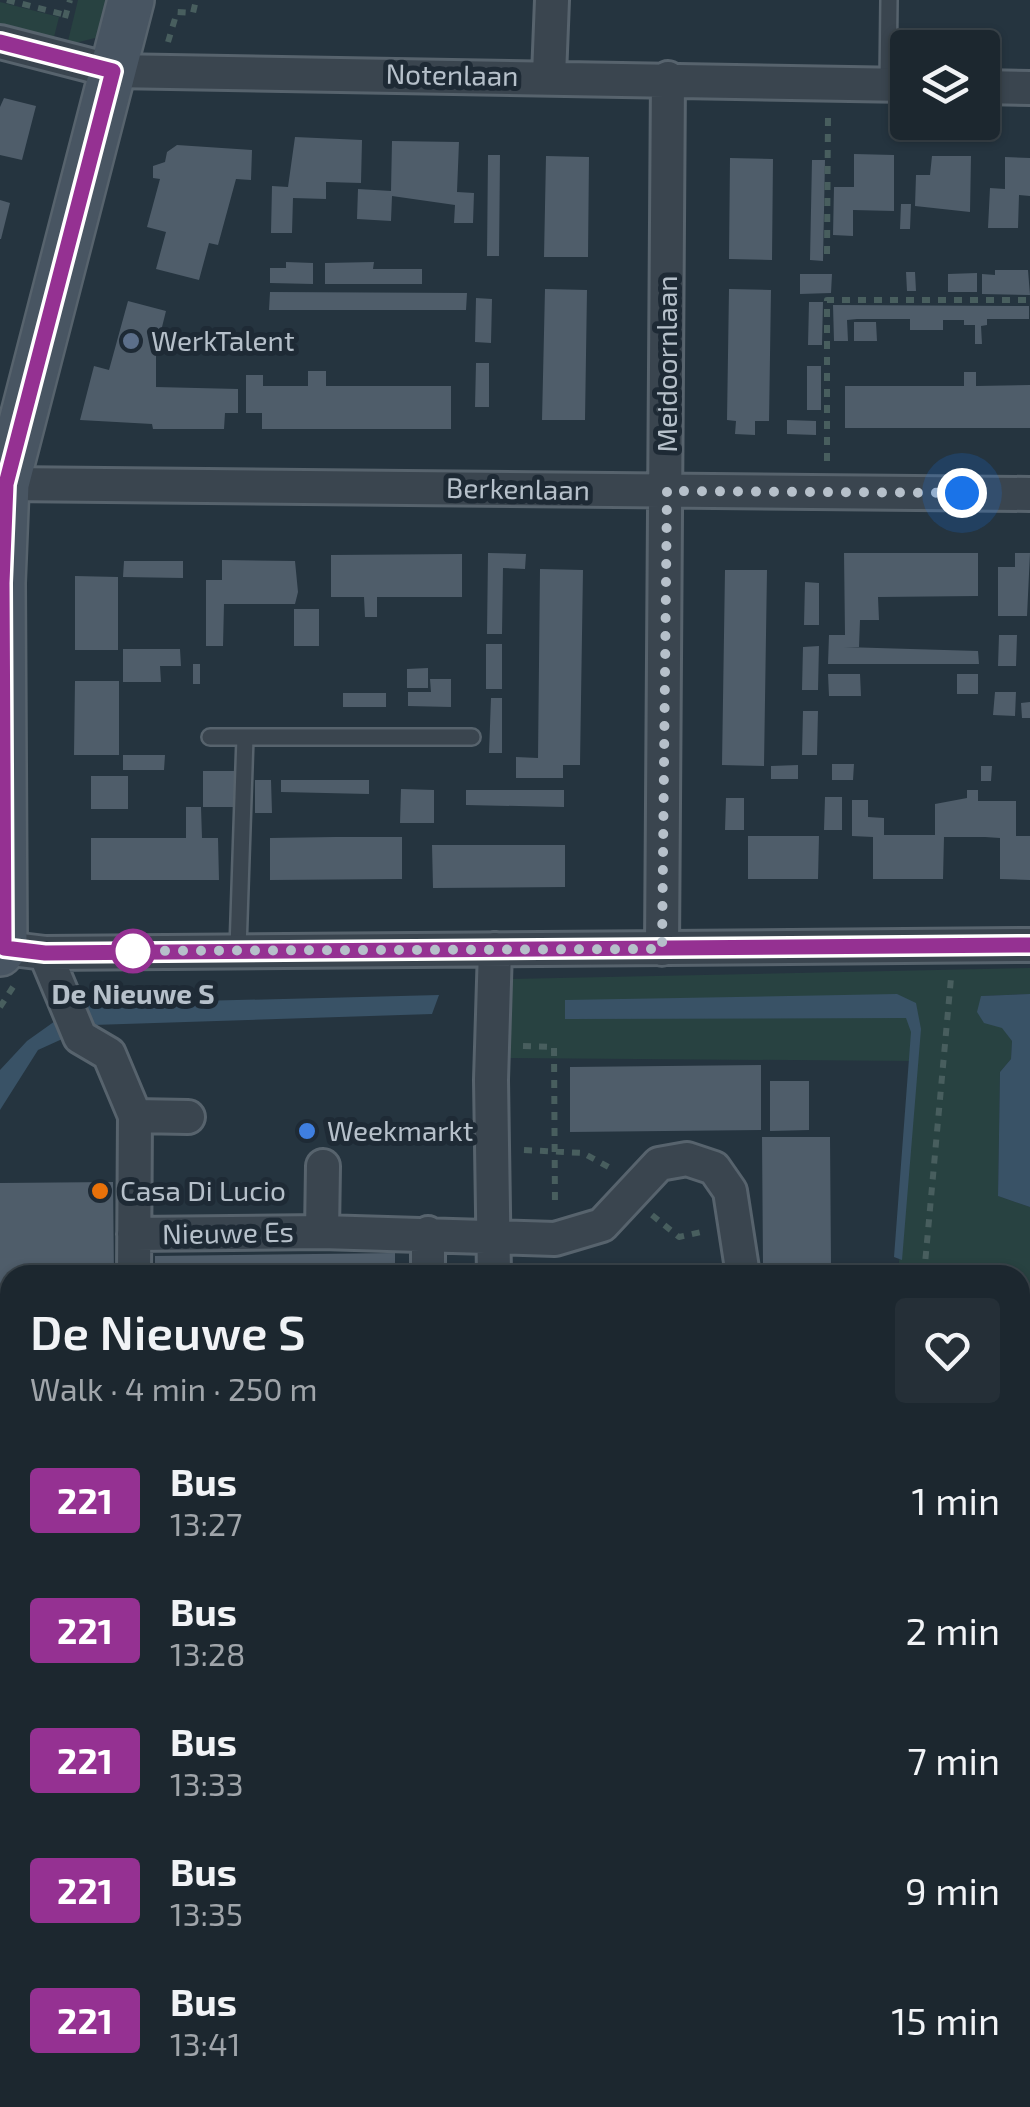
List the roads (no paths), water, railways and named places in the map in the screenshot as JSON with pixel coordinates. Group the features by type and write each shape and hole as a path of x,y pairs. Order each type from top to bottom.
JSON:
{"street":[{"path":"132,0 6,484 2,583 16,951 1030,945"},
{"path":"550,76 552,0"},
{"name":"Notenlaan","path":"0,42 113,71 890,84"},
{"name":"Meidoornlaan","path":"662,949 668,78"},
{"path":"1000,87 1030,88"},
{"name":"Berkenlaan","path":"6,484 1030,494"},
{"path":"494,1265 495,949"},
{"name":"Nieuwe Es","path":"16,951 69,1006 80,1037 109,1054 135,1116 134,1265"},
{"path":"135,1116 188,1118"},
{"name":"Nieuwe Es","path":"134,1234 428,1233 554,1239 602,1226 659,1164 687,1159 714,1168 730,1191 741,1265"},
{"name":"Nieuwe Es","path":"322,1232 324,1166"},
{"path":"428,1233 428,1265"}],"lane":[{"path":"889,0 892,30"},
{"path":"210,736 472,737"},
{"path":"238,949 244,737"}],"water":[{"path":"897,994 916,1003 921,1029 902,1260 894,1257 911,1032 906,1018 565,1019 565,1000"},
{"path":"1030,994 1030,1207 998,1196 1000,1072 1011,1059 1012,1041 1002,1028 984,1023 977,1012 981,996"},
{"path":"439,995 432,1014 93,1025 38,1050 0,1110 0,1070 27,1041 79,1004"}],"place":[{"name":"WerkTalent","path":"131,341"},
{"name":"De Nieuwe S","path":"133,951"},
{"name":"Weekmarkt","path":"307,1131"},
{"name":"Casa Di Lucio","path":"100,1191"}]}
